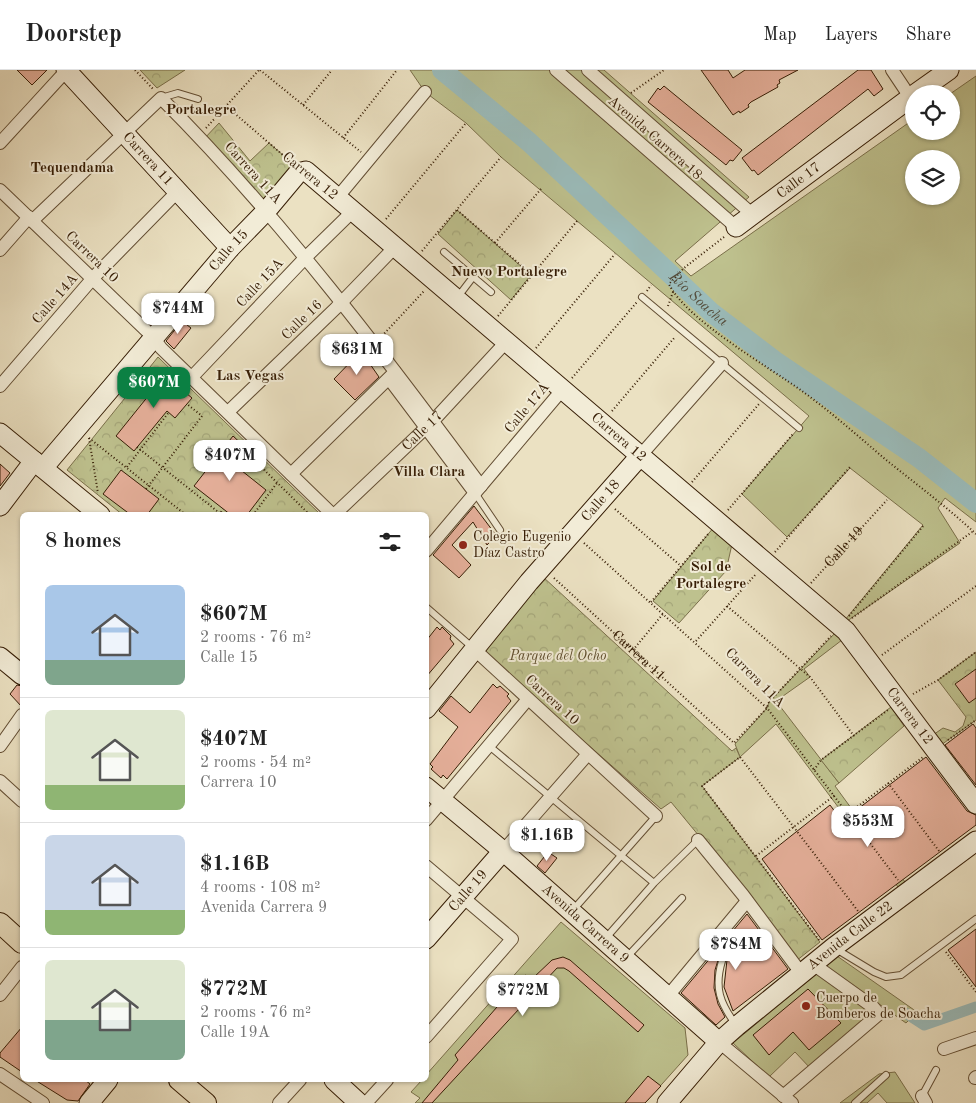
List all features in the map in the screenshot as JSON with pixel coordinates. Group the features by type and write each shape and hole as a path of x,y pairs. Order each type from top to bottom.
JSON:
{"main road":[{"path":"0,923 20,940"},
{"path":"181,1082 206,1103"}],"street":[{"path":"0,143 66,70"},
{"name":"Carrera 11","path":"66,70 230,248"},
{"name":"Avenida Carrera 18","path":"556,70 736,227"},
{"name":"Avenida Carrera 18","path":"588,70 752,214"},
{"path":"892,70 905,85"},
{"name":"Calle 17","path":"927,85 949,70"},
{"path":"337,198 425,92"},
{"path":"0,250 162,98"},
{"name":"Carrera 11A","path":"162,98 267,210 338,306"},
{"name":"Calle 17","path":"736,227 905,101"},
{"name":"Carrera 12","path":"302,171 306,171 840,626 976,804"},
{"name":"Calle 15","path":"0,506 43,468 132,375 137,358 153,337 230,248 302,171"},
{"name":"Carrera 10","path":"0,190 93,278 153,337 161,348 330,512"},
{"name":"Calle 14A","path":"0,386 93,278 178,191"},
{"name":"Calle 15A","path":"192,377 304,258 353,211"},
{"name":"Calle 16","path":"228,412 338,306 395,247"},
{"path":"338,306 478,489"},
{"name":"Calle 17","path":"336,512 430,424 506,342"},
{"name":"Calle 18","path":"429,705 543,568 722,363"},
{"path":"291,474 392,375"},
{"name":"Calle 17A","path":"429,547 562,390"},
{"path":"0,433 96,512"},
{"name":"Carrera 10","path":"474,649 656,816"},
{"path":"0,657 20,673"},
{"path":"429,816 528,699"},
{"path":"0,746 20,718"},
{"name":"Calle 19","path":"429,936 588,754"},
{"path":"0,781 20,799"},
{"name":"Avenida Carrera 9","path":"429,790 504,851 719,1042"},
{"path":"698,840 747,901 819,959 879,1014 788,1099 719,1042"},
{"name":"Avenida Calle 22","path":"667,1103 719,1042 737,1026 819,959 976,841"},
{"path":"429,869 512,940 429,1030"},
{"path":"668,996 747,901"},
{"path":"0,995 20,970"},
{"path":"944,1049 976,1038"},
{"path":"0,1074 43,1103"},
{"path":"89,1103 106,1082"},
{"path":"279,1103 298,1082"},
{"path":"336,1082 359,1103"},
{"path":"366,1103 385,1082"}],"lane":[{"path":"162,98 178,93 198,99"},
{"path":"444,252 491,292"},
{"path":"456,299 473,277"},
{"path":"642,297 798,428"},
{"path":"478,489 500,530"},
{"name":"Carrera 10","path":"429,610 474,649"},
{"path":"488,745 553,796 654,883"},
{"path":"571,912 656,816"},
{"path":"604,940 654,883 698,840"},
{"path":"625,959 682,898"},
{"path":"819,959 874,972 886,977 901,975 976,919"},
{"path":"722,962 717,979 719,993 724,1007 737,1026"},
{"path":"924,1100 936,1070"},
{"path":"855,1103 886,1076"}],"path":[{"path":"135,70 162,98"},
{"path":"199,136 260,70 369,159"},
{"path":"303,105 332,70"},
{"path":"343,138 398,70"},
{"path":"622,100 664,70"},
{"name":"Carrera 12","path":"226,106 302,171"},
{"path":"376,231 466,123"},
{"path":"413,262 501,158"},
{"path":"495,244 541,189"},
{"path":"457,210 532,275"},
{"path":"489,327 577,222"},
{"path":"736,227 684,268 669,284 673,292 688,309 804,392 944,504 976,534"},
{"path":"526,359 615,254"},
{"path":"371,347 434,280"},
{"name":"Calle 17A","path":"562,390 651,285"},
{"path":"664,315 673,292"},
{"path":"601,423 682,329"},
{"path":"683,492 764,398"},
{"path":"146,489 202,416 187,404"},
{"path":"127,467 169,412"},
{"path":"98,494 89,438 182,512"},
{"path":"138,447 216,512"},
{"path":"244,450 307,512"},
{"path":"255,512 277,483"},
{"path":"603,499 681,566"},
{"name":"Calle 19","path":"801,593 887,500"},
{"path":"767,708 769,702 840,626 924,525"},
{"path":"840,626 973,531"},
{"name":"Carrera 11A","path":"573,533 767,708 908,893"},
{"name":"Carrera 11","path":"543,568 734,743 767,708"},
{"path":"870,664 976,586"},
{"path":"727,606 802,668 854,736"},
{"path":"633,650 664,614"},
{"path":"848,813 976,720"},
{"path":"819,959 756,856 702,786 740,757 867,923"},
{"path":"888,783 947,862"},
{"path":"756,856 834,795"},
{"path":"941,945 975,990"}],"green space":[{"path":"140,70 185,70 157,88"},
{"path":"410,70 604,70 749,197 675,261 691,276 905,125 905,140 960,140 960,87 976,76 976,522 945,498 938,508 960,543 840,626 923,525 850,468 787,537 742,494 809,416 501,157 466,123 425,92"},
{"path":"219,123 250,161 269,143 297,167 262,205 203,140"},
{"path":"457,210 531,275 511,300 438,234"},
{"path":"158,357 318,512 119,512 67,470"},
{"path":"714,527 732,544 726,571 679,623 653,601"},
{"name":"Parque del Ocho","path":"542,576 732,751 736,748 740,757 702,786 820,942 796,961 751,899 671,802 661,809 480,650"},
{"path":"836,632 842,640 804,669 810,677 776,701 839,783 835,786 905,882 898,887 776,724 740,757 735,744 767,708 769,702"},
{"path":"976,652 976,720 941,745 933,735 943,728 955,732 963,726 966,717 938,680"},
{"path":"891,707 904,726 839,783 821,760"},
{"path":"561,922 685,1028 688,1055 645,1103 415,1103 420,1098 411,1092 420,1082 429,1082 429,1072"},
{"path":"837,956 917,1012 906,1023 824,965"},
{"path":"819,972 878,1014 811,1069 795,1052 769,1077 733,1043"},
{"path":"895,1072 915,1103 887,1103 878,1093 867,1103 840,1103 879,1074"}],"building":[{"path":"17,70 47,70 32,85"},
{"path":"701,70 728,70 733,78 745,70 798,70 779,80 778,87 751,102 748,105 749,107 740,113 739,111 733,115"},
{"path":"858,70 871,70 883,89 874,96 868,89 758,175 754,170 752,171 742,158"},
{"path":"664,86 742,150 733,161 730,160 726,165 648,102 658,88 660,90"},
{"path":"182,321 191,328 174,349 166,341"},
{"path":"361,351 379,377 355,400 334,379"},
{"path":"157,369 192,398 175,418 167,411 134,451 116,436 149,395 141,389"},
{"path":"233,436 246,448 232,463 266,490 249,512 227,512 194,486"},
{"path":"0,464 10,473 0,486"},
{"path":"121,470 159,499 149,512 127,512 103,494"},
{"path":"474,506 496,535 487,545 473,522 452,545 471,565 459,578 433,555"},
{"path":"437,627 440,630 442,627 451,636 450,639 454,644 429,673 429,637"},
{"path":"976,669 976,698 969,703 955,684"},
{"path":"493,684 497,688 500,686 509,694 507,696 511,701 447,779 443,775 441,778 431,769 433,767 430,764 458,727 439,711 451,696 470,713"},
{"path":"17,685 20,686 20,705 10,694"},
{"path":"973,724 976,728 976,785 945,745"},
{"path":"926,757 967,811 976,815 976,825 822,940 762,859 830,805 842,821"},
{"path":"548,852 557,858 545,873 537,866"},
{"path":"747,914 788,969 733,1011 724,987 727,960 724,956 719,957 715,970 714,988 718,1004 725,1017 716,1025 681,993"},
{"path":"976,929 976,987 948,950"},
{"path":"563,957 570,960 644,1025 638,1032 569,971 564,968 557,968 432,1103 422,1103 458,1060 455,1055 525,975 532,979 552,960"},
{"name":"Cuerpo de Bomberos de Soacha","path":"808,989 841,1023 809,1050 793,1032 769,1055 753,1035"},
{"path":"20,1029 20,1071 0,1057 0,1053"},
{"path":"648,1076 661,1086 645,1103 625,1103"},
{"path":"38,1082 88,1082 90,1084 78,1101 67,1100"}],"waterway":[{"name":"Río Soacha","path":"442,70 529,142 712,313 775,361 919,458 976,503"},
{"path":"904,1012 924,1025 976,1007"}],"place":[{"name":"Colegio Eugenio Díaz Castro","path":"463,545"},
{"name":"Cuerpo de Bomberos de Soacha","path":"806,1006"}],"district":[{"name":"Portalegre","path":"201,110"},
{"name":"Tequendama","path":"72,168"},
{"name":"Nuevo Portalegre","path":"509,272"},
{"name":"Las Vegas","path":"250,376"},
{"name":"Villa Clara","path":"429,472"},
{"name":"Sol de Portalegre","path":"711,576"}]}
